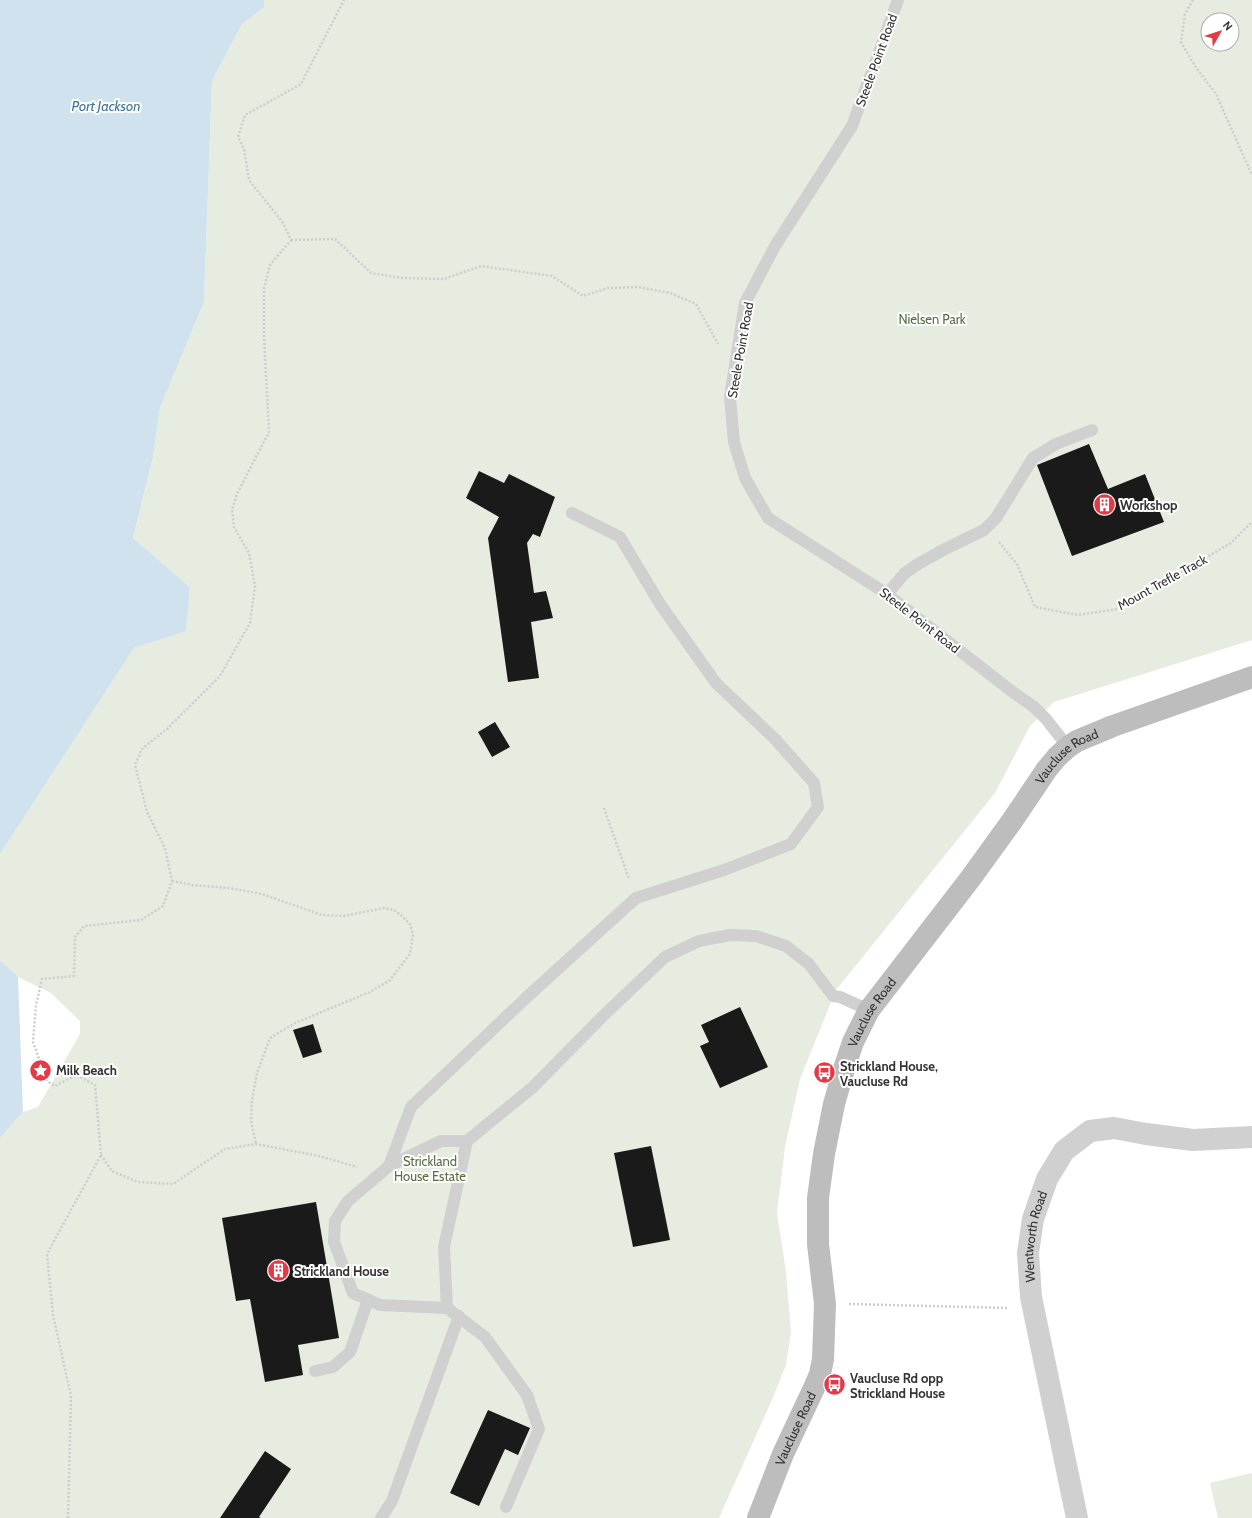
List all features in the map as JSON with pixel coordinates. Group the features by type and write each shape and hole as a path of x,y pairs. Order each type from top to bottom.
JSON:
{"street":[{"name":"Vaucluse Road","path":"758,1518 783,1454 820,1374 823,1359 825,1304 818,1244 818,1198 824,1154 834,1104 853,1042 869,1010 970,879 1047,769 1068,747 1077,741 1113,726 1252,677"},
{"name":"Wentworth Road","path":"1077,1518 1031,1297 1028,1253 1033,1219 1047,1179 1064,1152 1090,1131 1114,1128 1193,1140 1252,1137"}],"lane":[{"name":"Steele Point Road","path":"898,0 852,126 775,246 745,303 730,398 734,442 745,478 768,518 887,594 1034,707 1046,719 1068,747"},
{"path":"887,594 905,573 918,564 984,530 996,518 1033,458 1056,444 1092,430"},
{"path":"389,1166 411,1107 528,996 636,898 724,870 791,844 818,807 814,782 775,739 716,683 660,604 620,537 572,513"},
{"path":"506,1507 539,1429 527,1395 485,1337 447,1308 380,1305 353,1293 334,1242 336,1221 348,1201 389,1166 441,1141 466,1141 533,1087 604,1015 665,957 699,941 730,934 756,936 786,946 809,964 833,996 840,997 869,1010"},
{"path":"447,1308 444,1247 466,1141"},
{"path":"316,1371 333,1367 350,1352 368,1300"},
{"path":"381,1518 392,1501 459,1316"}],"path":[{"path":"291,240 283,223 249,180 244,149 238,137 246,115 301,84 344,0"},
{"path":"1194,0 1185,14 1181,42 1195,66 1216,94 1252,175"},
{"path":"389,1166 367,1170 319,1156 256,1144 225,1149 173,1184 138,1182 112,1171 101,1155 95,1085 76,1075 55,1086 47,1081 33,1042 36,1005 42,979 74,976 75,937 84,926 141,920 163,906 172,881 165,848 146,812 135,765 142,749 167,729 220,676 250,623 255,586 249,553 234,527 232,510 237,494 269,432 264,337 264,289 270,265 291,240 335,239 371,273 402,278 444,279 481,266 552,276 583,296 608,288 638,287 670,293 696,304 719,346"},
{"name":"Mount Trefle Track","path":"984,530 996,538 1017,564 1035,607 1078,615 1118,609 1231,543 1252,522"},
{"path":"604,808 636,898"},
{"path":"172,881 192,885 229,888 262,894 322,915 343,916 384,908 394,910 402,915 410,924 412,934 410,954 390,980 370,992 295,1024 270,1038 257,1073 252,1100 251,1121 256,1144"},
{"path":"68,1518 72,1396 53,1315 47,1254 101,1155"},
{"path":"848,1304 1034,1309"}],"green space":[{"path":"264,0 1252,0 1252,640 1054,702 1030,726 995,793 836,990 800,1079 785,1147 777,1213 786,1272 791,1332 786,1365 719,1518 0,1518 0,1138 23,1112 38,1107 80,1034 80,1021 51,993 18,977 0,960 0,854 134,648 186,630 190,587 133,538 153,457 160,408 204,302 212,81 242,24 263,7"},
{"path":"1252,1473 1252,1518 1218,1518 1210,1483"}],"water":[{"name":"Port Jackson","path":"0,0 264,0 264,7 242,24 212,81 204,302 160,408 153,457 133,538 190,587 186,631 134,648 0,854"},
{"path":"0,960 18,977 23,1112 0,1138"}],"building":[{"name":"Workshop","path":"1089,444 1108,489 1145,474 1164,522 1072,556 1037,465"},
{"path":"479,471 504,483 509,474 555,497 540,537 533,534 527,543 534,593 546,591 553,618 531,622 539,678 508,682 488,538 499,517 466,498"},
{"path":"495,722 510,747 492,757 478,732"},
{"path":"740,1007 768,1067 720,1088 700,1046 709,1042 701,1025"},
{"path":"313,1024 322,1052 303,1058 293,1030"},
{"path":"651,1146 670,1240 633,1247 614,1153"},
{"name":"Strickland House","path":"316,1202 339,1338 298,1345 303,1375 265,1382 250,1299 236,1301 222,1218"},
{"path":"488,1410 530,1428 518,1455 505,1449 479,1506 450,1493"},
{"path":"265,1451 291,1469 259,1517 261,1518 220,1518"}],"place":[{"name":"Workshop","path":"1105,505"},
{"name":"Milk Beach","path":"40,1070"},
{"name":"Strickland House, Vaucluse Rd","path":"824,1073"},
{"name":"Strickland House","path":"279,1271"},
{"name":"Vaucluse Rd opp Strickland House","path":"834,1385"}],"park label":[{"name":"Nielsen Park","path":"932,319"},
{"name":"Strickland House Estate","path":"430,1168"}]}
